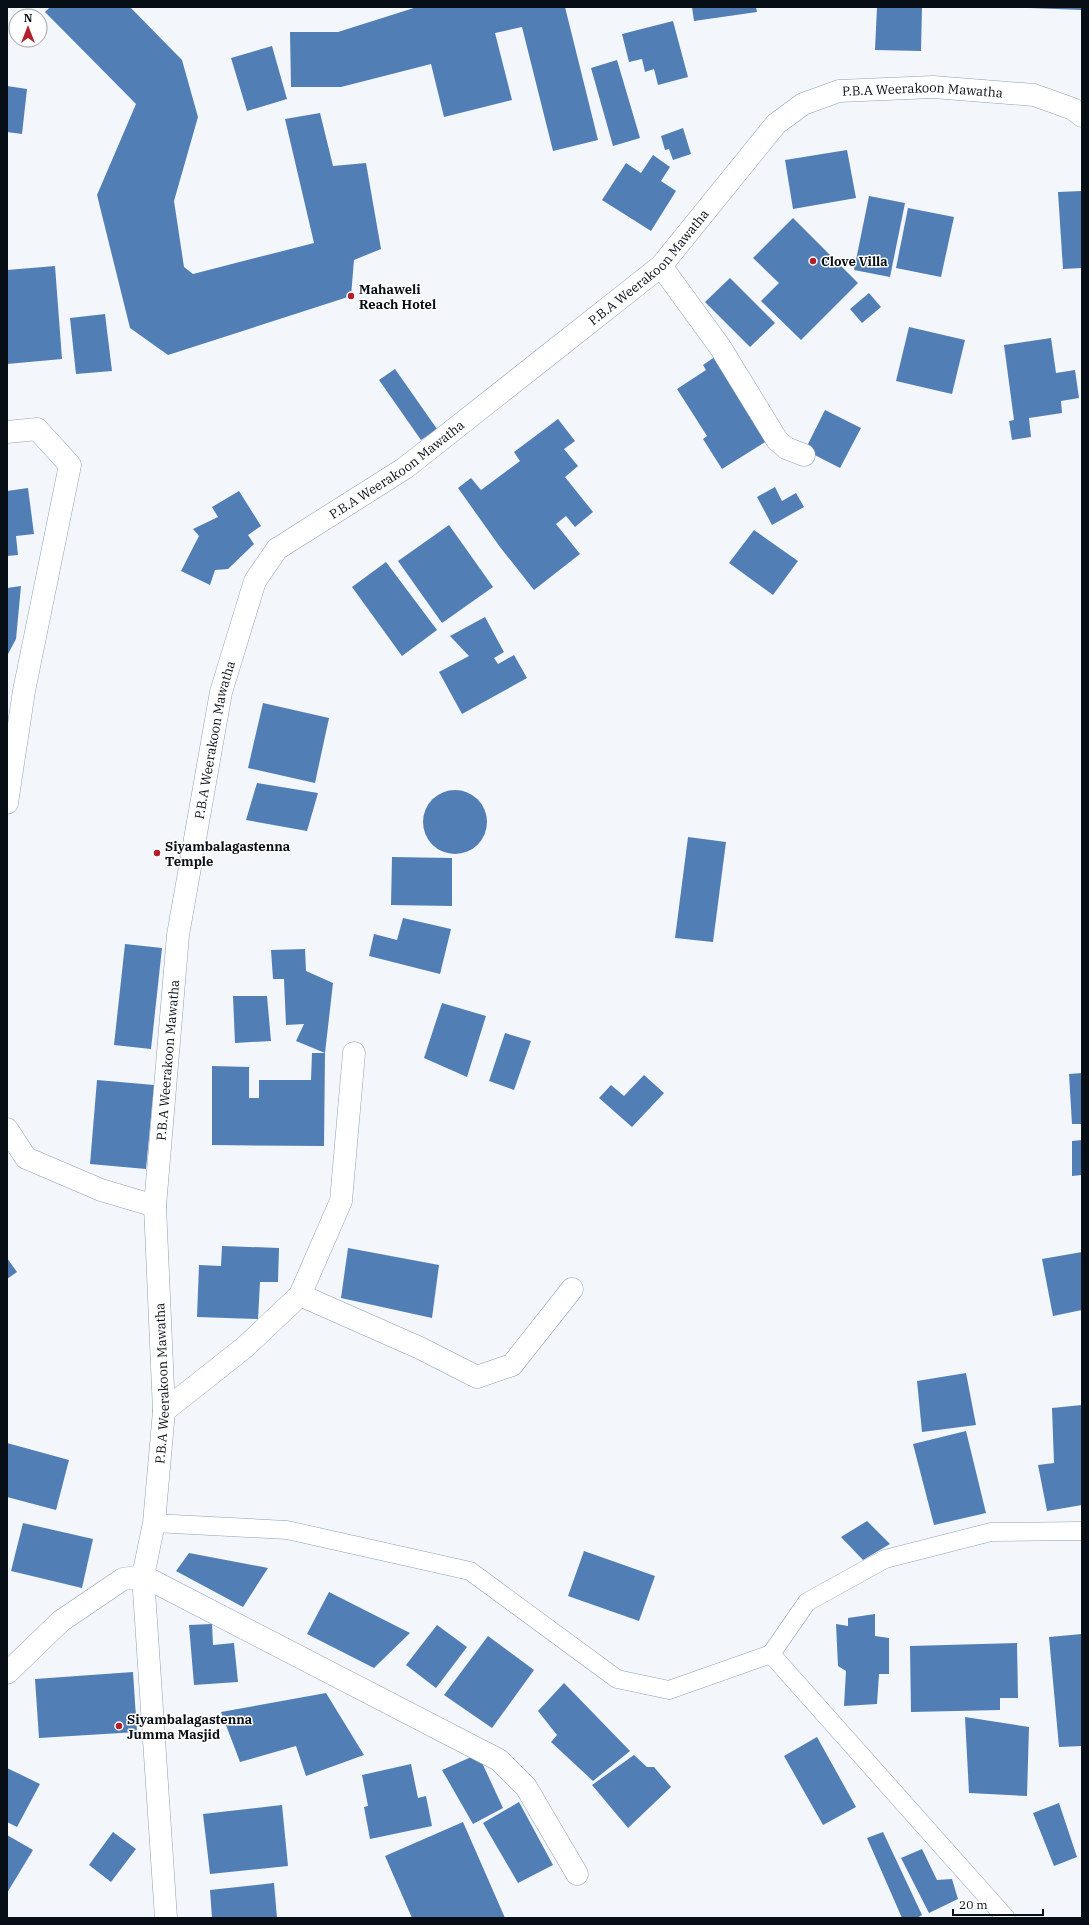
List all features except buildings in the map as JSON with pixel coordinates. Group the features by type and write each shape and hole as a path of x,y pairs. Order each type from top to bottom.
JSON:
{"street":[{"name":"P.B.A Weerakoon Mawatha","path":"166,1918 143,1576 154,1522 164,1411 155,1206 178,936 221,692 255,581 277,549 405,468 661,266 776,124 803,104 839,91 933,87 1034,95 1073,109 1082,116"},
{"path":"661,266 720,347 777,440 786,448 804,455"},
{"path":"7,432 37,429 70,465 24,691 7,802"},
{"path":"164,1411 245,1347 300,1295 341,1200 354,1053"},
{"path":"7,1129 26,1158 101,1190 155,1206"},
{"path":"300,1295 420,1348 477,1377 512,1365 572,1289"},
{"path":"7,1673 62,1621 123,1579 143,1576 499,1760 526,1787 577,1874"}],"lane":[{"path":"154,1522 287,1530 470,1571 617,1679 668,1690 771,1654 807,1602 885,1559 991,1532 1082,1531"},
{"path":"771,1654 1006,1918"}],"place":[{"name":"Clove Villa","path":"813,261"},
{"name":"Mahaweli Reach Hotel","path":"351,296"},
{"name":"Siyambalagastenna Temple","path":"157,853"},
{"name":"Siyambalagastenna Jumma Masjid","path":"119,1726"}]}
